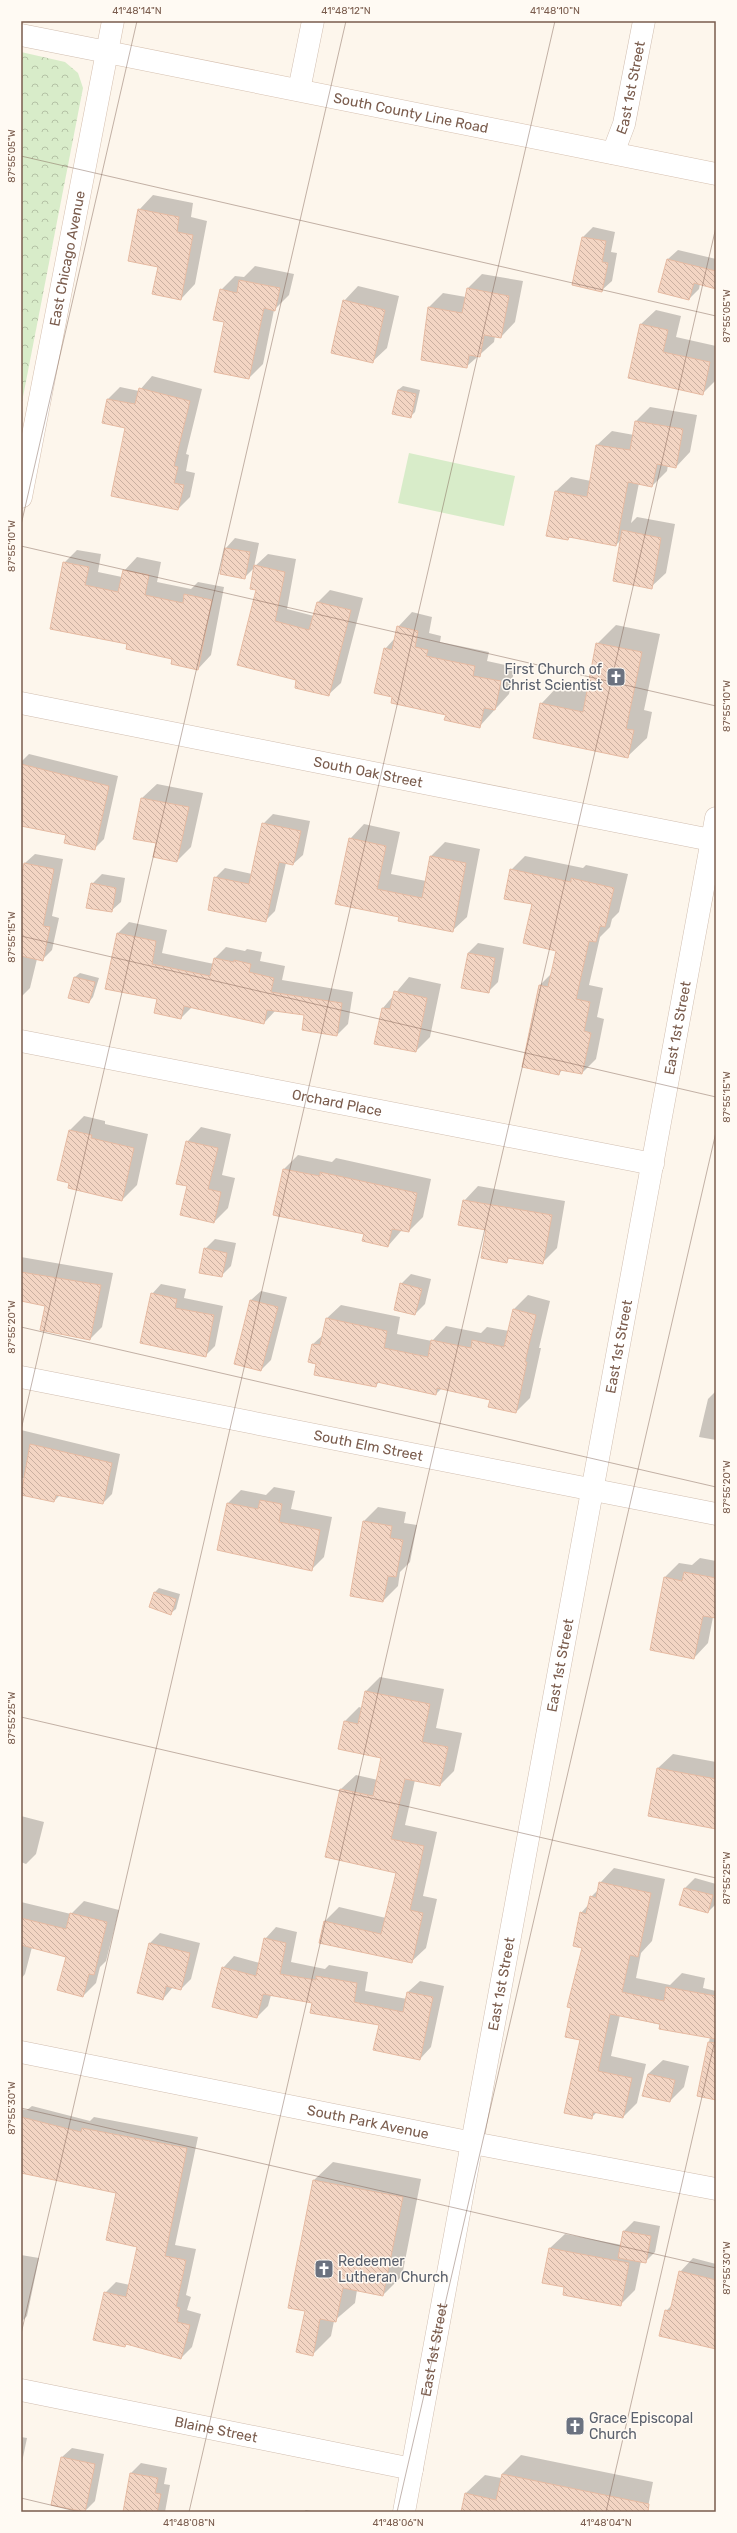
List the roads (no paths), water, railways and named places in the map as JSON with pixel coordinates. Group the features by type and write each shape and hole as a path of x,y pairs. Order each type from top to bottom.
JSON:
{"street":[{"name":"East Chicago Avenue","path":"21,497 113,21"},
{"path":"299,90 314,21"},
{"name":"East 1st Street","path":"613,153 624,124 644,21"},
{"name":"South County Line Road","path":"21,35 716,174"},
{"name":"South Oak Street","path":"21,703 714,841"},
{"name":"East 1st Street","path":"404,2512 714,841 716,818"},
{"name":"Orchard Place","path":"21,1041 653,1164"},
{"name":"South Elm Street","path":"21,1377 716,1514"},
{"name":"South Park Avenue","path":"21,2052 473,2143 716,2189"},
{"name":"Blaine Street","path":"21,2390 412,2469"}],"place":[{"name":"First Church of Christ Scientist","path":"616,677"},
{"name":"Redeemer Lutheran Church","path":"324,2269"},
{"name":"Grace Episcopal Church","path":"575,2426"}]}
